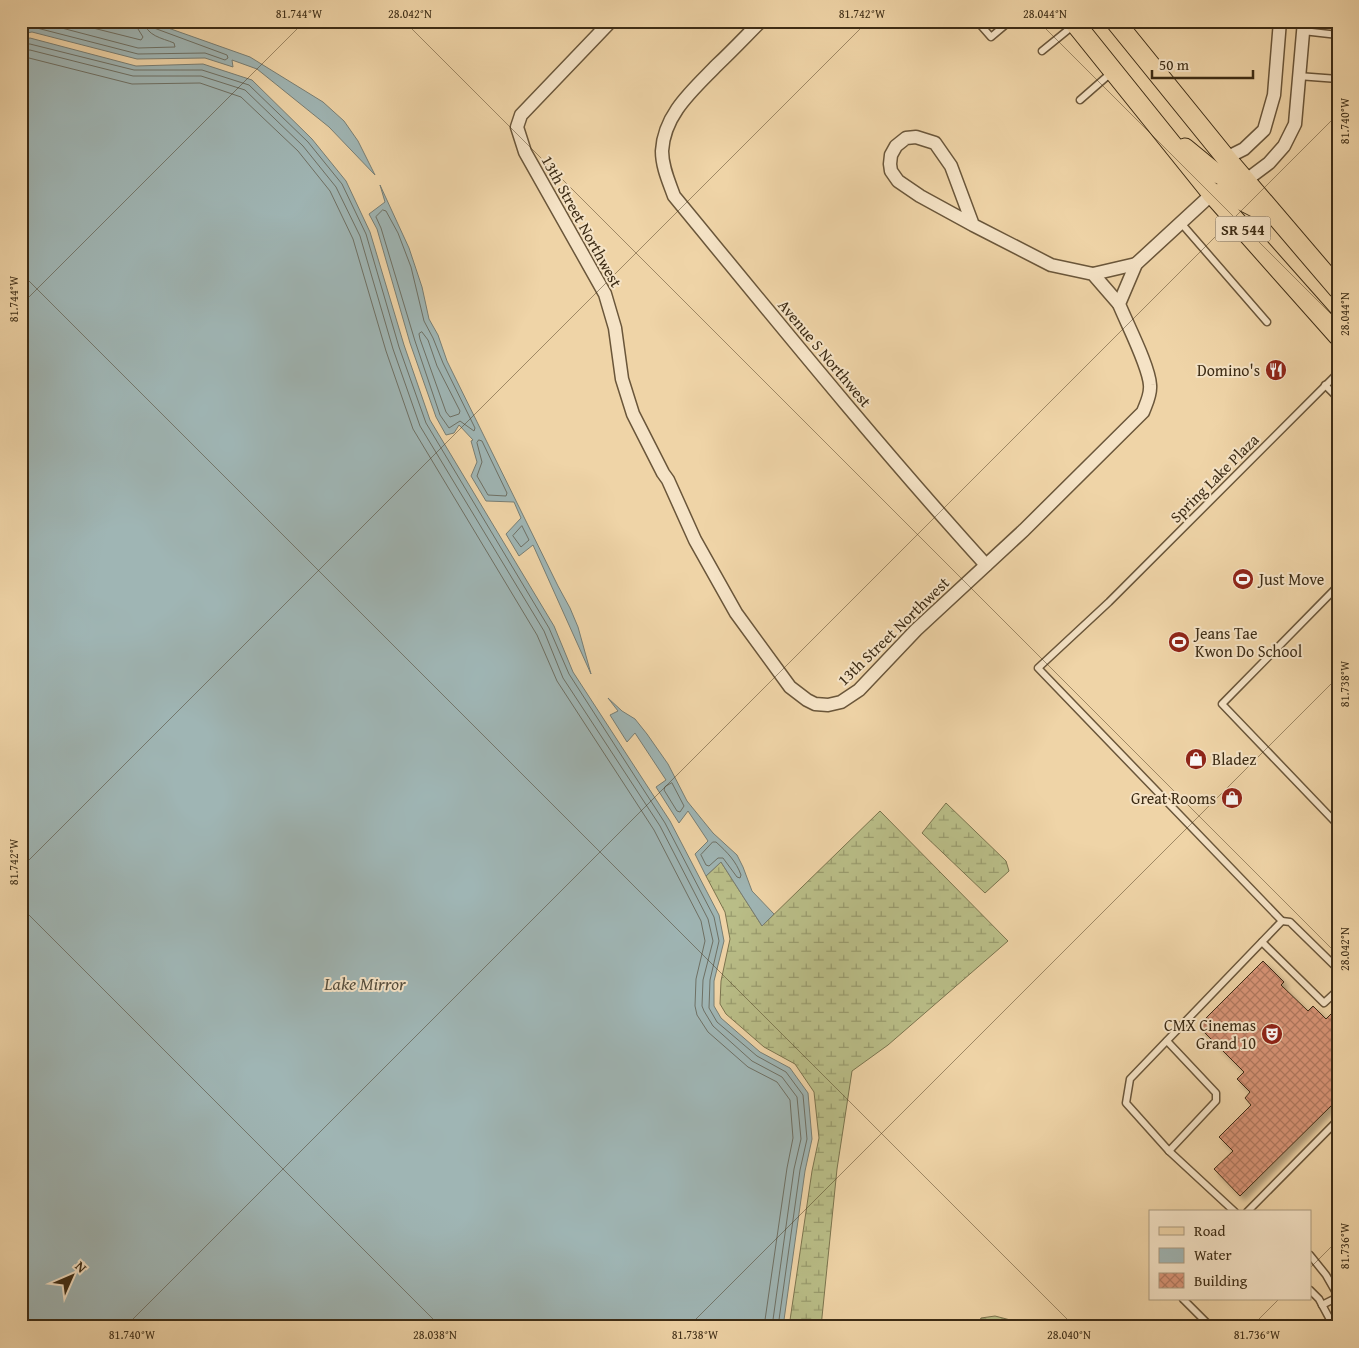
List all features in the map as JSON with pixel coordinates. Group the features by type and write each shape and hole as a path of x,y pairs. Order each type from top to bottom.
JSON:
{"main road":[{"name":"SR 544","path":"1115,21 1226,158 1338,289"},
{"name":"SR 544","path":"1074,23 1212,194 1338,336"},
{"path":"1152,120 1213,171 1225,177 1245,180"},
{"path":"1212,194 1228,193 1278,219"}],"street":[{"name":"13th Street Northwest","path":"612,21 529,105 521,114 517,127 525,152 605,294 615,328 622,379 633,414 663,474 668,480 695,540 728,601 767,656 798,694 806,700 819,705 841,702 852,696 922,624 1024,530 1142,412 1151,387 1149,374 1118,304 1093,274"},
{"name":"Avenue S Northwest","path":"761,21 683,99 672,116 663,149 666,175 674,196 925,498 986,565"},
{"path":"1226,158 1244,149 1264,130 1274,95 1280,21"},
{"path":"1245,180 1269,164 1288,140 1294,124 1303,26"},
{"path":"973,225 951,166 935,144 916,137 906,138 896,146 891,155 890,164 891,172 898,181 920,196 973,225 1051,265 1093,274 1136,264"},
{"path":"1118,304 1136,264 1212,194"}],"lane":[{"path":"977,21 991,37 1010,21"},
{"path":"1042,51 1074,23"},
{"path":"1303,26 1338,34"},
{"path":"1080,100 1113,71"},
{"path":"1298,76 1338,79"},
{"path":"1181,222 1267,322"},
{"name":"Spring Lake Plaza","path":"1282,921 1038,668 1109,602 1338,373"},
{"path":"1326,385 1338,398"},
{"path":"1338,586 1222,704 1338,825"},
{"path":"1233,1210 1169,1151 1126,1103 1130,1079 1282,921 1290,922 1338,968"},
{"path":"1262,942 1324,1003 1338,990"},
{"path":"1167,1041 1216,1093 1216,1101 1169,1151"},
{"path":"1249,1210 1338,1120"},
{"path":"1312,1258 1326,1275 1338,1296 1322,1305"},
{"path":"1312,1292 1322,1305 1334,1327"},
{"path":"1185,1300 1211,1327"}],"green space":[{"path":"946,803 1006,861 1009,871 985,893 922,833"},
{"path":"880,811 1008,941 888,1045 852,1071 837,1169 821,1327 789,1327 812,1171 819,1138 814,1092 795,1064 764,1047 726,1014 720,1004 721,981 730,939 725,912 706,876 721,862 762,926"},
{"path":"995,1316 1018,1322 1025,1327 976,1327 981,1318"}],"water":[{"path":"21,21 154,23 250,57 323,102 344,121 358,141 375,175 329,127 257,69 232,60 233,67 205,58 137,59 32,32 21,34"},
{"name":"Lake Mirror","path":"30,38 136,66 203,64 252,80 312,139 346,181 370,232 404,345 430,420 554,626 573,672 670,821 719,915 724,941 714,981 714,1006 721,1018 760,1052 790,1068 808,1093 812,1139 805,1171 783,1327 21,1327 21,40"},
{"path":"380,185 409,248 422,287 429,319 438,335 447,361 570,608 578,627 591,674 533,545 519,556 506,534 521,518 514,502 486,501 471,476 477,462 471,441 473,440 459,425 454,433 446,435 436,417 410,343 377,229 369,214 385,202"},
{"path":"608,698 622,711 635,719 668,764 687,801 713,833 737,855 752,891 774,914 762,926 721,862 706,876 695,854 708,841 688,811 679,823 656,787 666,780 635,733 627,742 610,715 618,711"}],"building":[{"name":"CMX Cinemas Grand 10","path":"1263,961 1284,982 1281,985 1308,1011 1313,1006 1326,1019 1338,1007 1338,1099 1240,1196 1214,1169 1233,1151 1219,1137 1251,1105 1245,1098 1250,1092 1237,1079 1244,1072 1198,1026"}],"place":[{"name":"Domino's","path":"1276,370"},
{"name":"Just Move","path":"1243,579"},
{"name":"Jeans Tae Kwon Do School","path":"1179,642"},
{"name":"Bladez","path":"1196,759"},
{"name":"Great Rooms","path":"1232,798"},
{"name":"CMX Cinemas Grand 10","path":"1272,1034"}]}
